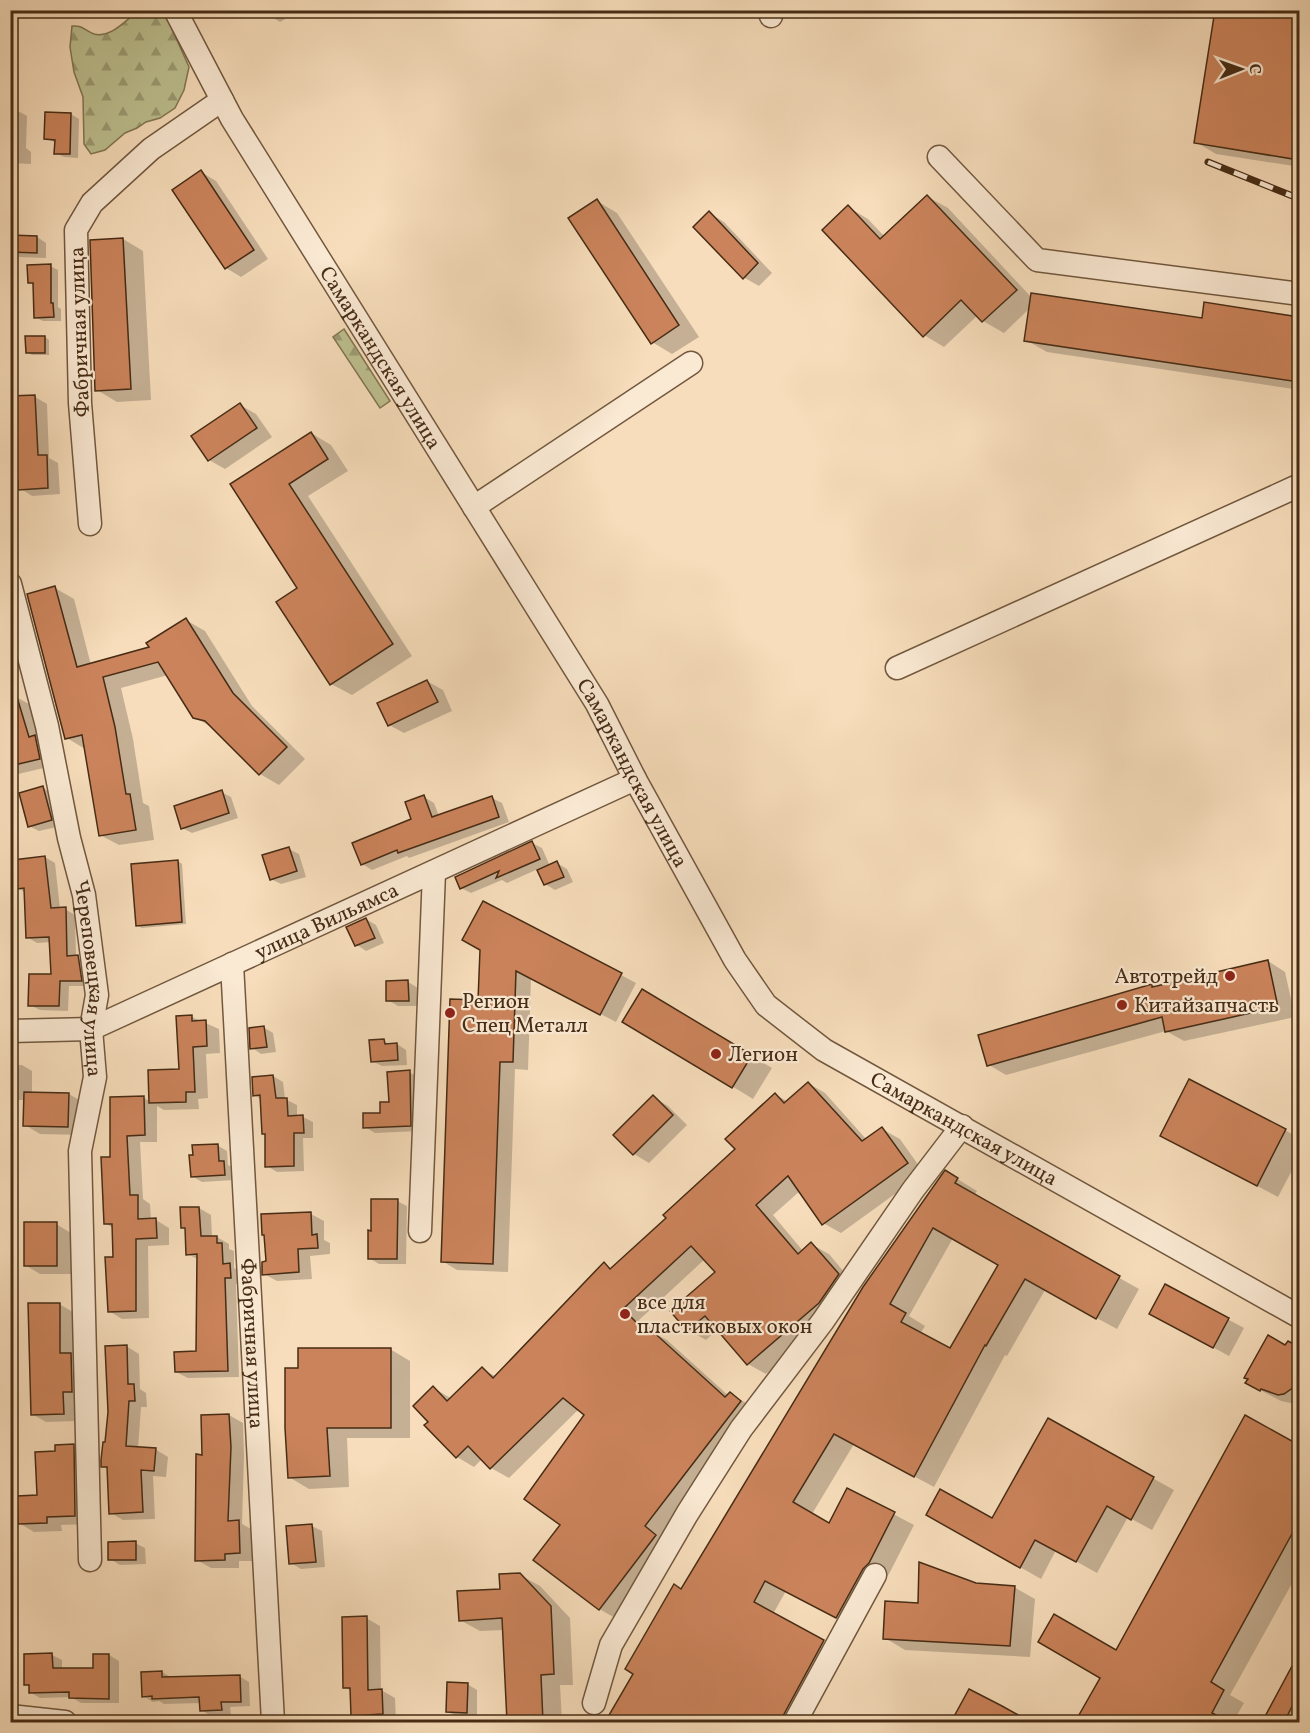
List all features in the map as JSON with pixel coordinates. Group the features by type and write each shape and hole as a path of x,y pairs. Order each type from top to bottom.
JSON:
{"street":[{"name":"Самаркандская улица","path":"175,10 222,100 597,704 635,779 735,960 766,1005 824,1050 1299,1317"},
{"name":"Фабричная улица","path":"90,524 80,403 76,230 92,204 151,149 222,100"},
{"path":"939,157 1037,260 1299,294"},
{"path":"474,507 691,363"},
{"path":"897,669 1299,485"},
{"name":"Череповецкая улица","path":"10,584 47,726 69,838 84,896 97,995 91,1029 95,1077 80,1151 90,1560"},
{"name":"улица Вильямса","path":"10,1031 91,1029 635,779"},
{"path":"420,1231 434,872"},
{"name":"Фабричная улица","path":"232,964 273,1722"},
{"path":"594,1703 611,1645 693,1504 741,1429 830,1311 914,1190 962,1126"},
{"path":"795,1722 875,1575"},
{"path":"10,1716 65,1722"}],"green space":[{"path":"130,11 164,11 189,67 184,90 175,108 160,118 146,122 125,133 105,150 91,154 84,144 83,97 74,72 70,47 72,26 81,27 94,34 105,34 115,30 132,16"},
{"path":"344,329 390,401 380,408 333,337"}],"building":[{"path":"1215,10 1299,10 1299,160 1194,143"},
{"path":"45,112 71,113 70,154 54,154 55,140 44,139"},
{"path":"201,170 254,250 225,269 172,190"},
{"path":"927,195 1017,290 982,322 961,300 923,337 822,230 848,205 880,239"},
{"path":"597,199 679,325 651,344 568,218"},
{"path":"709,211 758,263 743,279 693,227"},
{"path":"10,235 37,236 37,253 10,252"},
{"path":"123,238 131,389 95,391 90,240"},
{"path":"51,264 51,303 53,303 54,317 34,318 33,283 28,283 27,265"},
{"path":"1031,293 1202,318 1204,302 1299,317 1299,382 1024,341"},
{"path":"25,336 45,336 45,353 26,353"},
{"path":"35,395 38,455 47,455 48,488 18,490 18,481 10,482 10,396"},
{"path":"240,403 257,428 208,461 191,436"},
{"path":"311,432 328,459 289,484 393,644 330,685 276,602 297,588 230,484"},
{"path":"55,586 77,667 149,647 146,643 186,618 233,693 287,747 259,775 205,721 193,718 158,662 103,677 115,727 126,794 130,794 136,830 99,836 82,735 65,739 27,594"},
{"path":"427,680 438,702 388,726 377,703"},
{"path":"10,687 14,687 29,737 35,735 40,759 10,766"},
{"path":"43,786 52,820 28,827 19,793"},
{"path":"222,790 229,813 181,829 174,806"},
{"path":"424,795 432,817 492,796 499,817 398,853 397,850 361,865 352,843 411,819 405,802"},
{"path":"532,841 540,859 496,878 499,871 460,889 455,877"},
{"path":"289,847 297,871 270,880 262,855"},
{"path":"45,856 51,908 66,907 67,956 78,955 82,981 60,981 59,1006 28,1006 29,974 51,974 49,937 26,938 24,888 17,889 13,860"},
{"path":"178,860 182,922 136,926 131,864"},
{"path":"557,861 564,877 544,885 537,870"},
{"path":"483,901 622,973 600,1015 516,971 513,1062 500,1062 493,1264 441,1262 450,999 478,1000 480,950 462,940"},
{"path":"366,918 375,938 355,946 346,927"},
{"path":"1268,960 1278,1007 1165,1032 1162,1017 987,1066 978,1035 1152,984 1152,987"},
{"path":"408,980 409,1001 386,1001 386,981"},
{"path":"642,989 752,1055 732,1088 622,1022"},
{"path":"192,1015 192,1021 206,1020 207,1046 193,1047 195,1092 186,1092 186,1102 149,1103 148,1070 179,1069 176,1016"},
{"path":"264,1026 267,1047 250,1049 249,1028"},
{"path":"384,1039 385,1044 397,1043 398,1060 371,1062 369,1040"},
{"path":"410,1070 411,1126 363,1128 363,1113 380,1113 380,1102 389,1102 387,1072"},
{"path":"273,1075 276,1098 287,1098 288,1116 303,1115 304,1133 294,1133 294,1166 265,1167 265,1134 262,1134 260,1095 253,1096 252,1077"},
{"path":"1189,1079 1286,1129 1257,1186 1160,1136"},
{"path":"808,1082 862,1141 882,1127 908,1163 822,1225 788,1176 756,1205 798,1254 811,1242 839,1274 819,1303 747,1365 705,1316 687,1331 670,1311 715,1272 691,1246 623,1309 646,1332 649,1328 725,1397 730,1392 741,1401 645,1526 656,1535 599,1610 533,1560 560,1525 524,1499 584,1415 563,1398 490,1469 468,1446 456,1458 424,1425 428,1422 413,1406 433,1386 447,1401 482,1367 493,1378 604,1262 610,1269 666,1218 663,1215 735,1149 725,1139 775,1093 784,1103"},
{"path":"24,1092 69,1093 68,1127 23,1126"},
{"path":"653,1095 673,1115 633,1155 613,1135"},
{"path":"144,1096 145,1135 127,1136 130,1195 138,1195 138,1219 156,1218 157,1238 136,1239 136,1311 108,1312 105,1257 113,1257 112,1224 104,1224 101,1157 110,1157 110,1097"},
{"path":"218,1144 219,1161 224,1161 225,1175 191,1177 189,1155 193,1155 192,1145"},
{"path":"945,1170 958,1178 955,1183 1120,1276 1096,1319 1025,1279 985,1345 914,1477 834,1434 793,1502 829,1523 847,1488 895,1512 869,1563 863,1569 836,1618 765,1581 754,1602 824,1640 783,1716 782,1722 605,1722 633,1674 625,1669 674,1584 681,1589 863,1287","holes":["933,1228 998,1265 950,1348 901,1322 906,1313 890,1304"]},
{"path":"371,1199 398,1199 397,1259 368,1259"},
{"path":"180,1207 199,1207 201,1236 217,1236 217,1243 222,1243 223,1264 230,1263 231,1278 225,1278 228,1371 175,1372 174,1352 196,1351 197,1254 186,1255 185,1228 181,1228"},
{"path":"311,1212 312,1235 317,1234 318,1248 298,1249 299,1272 262,1275 262,1262 266,1261 261,1214"},
{"path":"24,1222 57,1222 57,1266 24,1266"},
{"path":"1165,1284 1229,1318 1213,1348 1149,1314"},
{"path":"28,1303 60,1303 60,1353 71,1353 72,1392 63,1392 64,1414 31,1415"},
{"path":"1268,1335 1285,1345 1288,1341 1299,1347 1299,1377 1294,1387 1284,1394 1278,1395 1261,1389 1260,1391 1245,1383 1248,1379 1244,1378"},
{"path":"127,1345 128,1384 134,1384 135,1401 129,1401 126,1446 156,1448 154,1471 141,1470 143,1512 109,1514 107,1467 101,1467 108,1412 105,1346"},
{"path":"298,1348 391,1348 391,1428 327,1428 330,1476 288,1478 285,1368 298,1368"},
{"path":"229,1414 231,1447 228,1521 239,1520 240,1553 225,1554 225,1560 195,1561 196,1454 202,1455 201,1415"},
{"path":"1245,1415 1299,1445 1299,1521 1211,1682 1224,1690 1212,1713 1230,1722 1075,1722 1100,1678 1038,1642 1054,1614 1116,1650"},
{"path":"1048,1418 1154,1477 1131,1520 1107,1506 1076,1562 1035,1540 1020,1568 926,1515 940,1489 992,1518"},
{"path":"74,1444 75,1516 47,1517 47,1523 18,1524 17,1496 37,1495 35,1452 55,1451 55,1445"},
{"path":"312,1524 316,1562 289,1564 286,1526"},
{"path":"136,1541 136,1560 108,1560 108,1542"},
{"path":"919,1562 976,1583 1015,1586 1010,1646 883,1639 885,1601 918,1603"},
{"path":"520,1573 551,1606 554,1674 541,1675 543,1722 507,1722 502,1618 459,1621 457,1591 500,1589 499,1574"},
{"path":"367,1616 368,1690 382,1689 383,1714 351,1716 350,1688 343,1688 342,1617"},
{"path":"52,1653 53,1668 93,1668 93,1654 109,1654 109,1699 69,1698 69,1692 29,1693 29,1685 24,1685 24,1654"},
{"path":"1299,1653 1299,1693 1284,1722 1262,1722"},
{"path":"162,1671 162,1677 240,1675 241,1702 221,1702 222,1710 200,1711 199,1697 152,1699 152,1696 142,1697 141,1672"},
{"path":"447,1682 468,1683 467,1713 446,1712"},
{"path":"969,1689 1002,1706 1031,1722 951,1722"}],"railway":[{"path":"1208,162 1300,199"}],"place":[{"name":"Автотрейд","path":"1230,976"},
{"name":"Китайзапчасть","path":"1122,1005"},
{"name":"Регион Спец Металл","path":"450,1013"},
{"name":"Легион","path":"716,1054"},
{"name":"все для пластиковых окон","path":"625,1314"}]}
